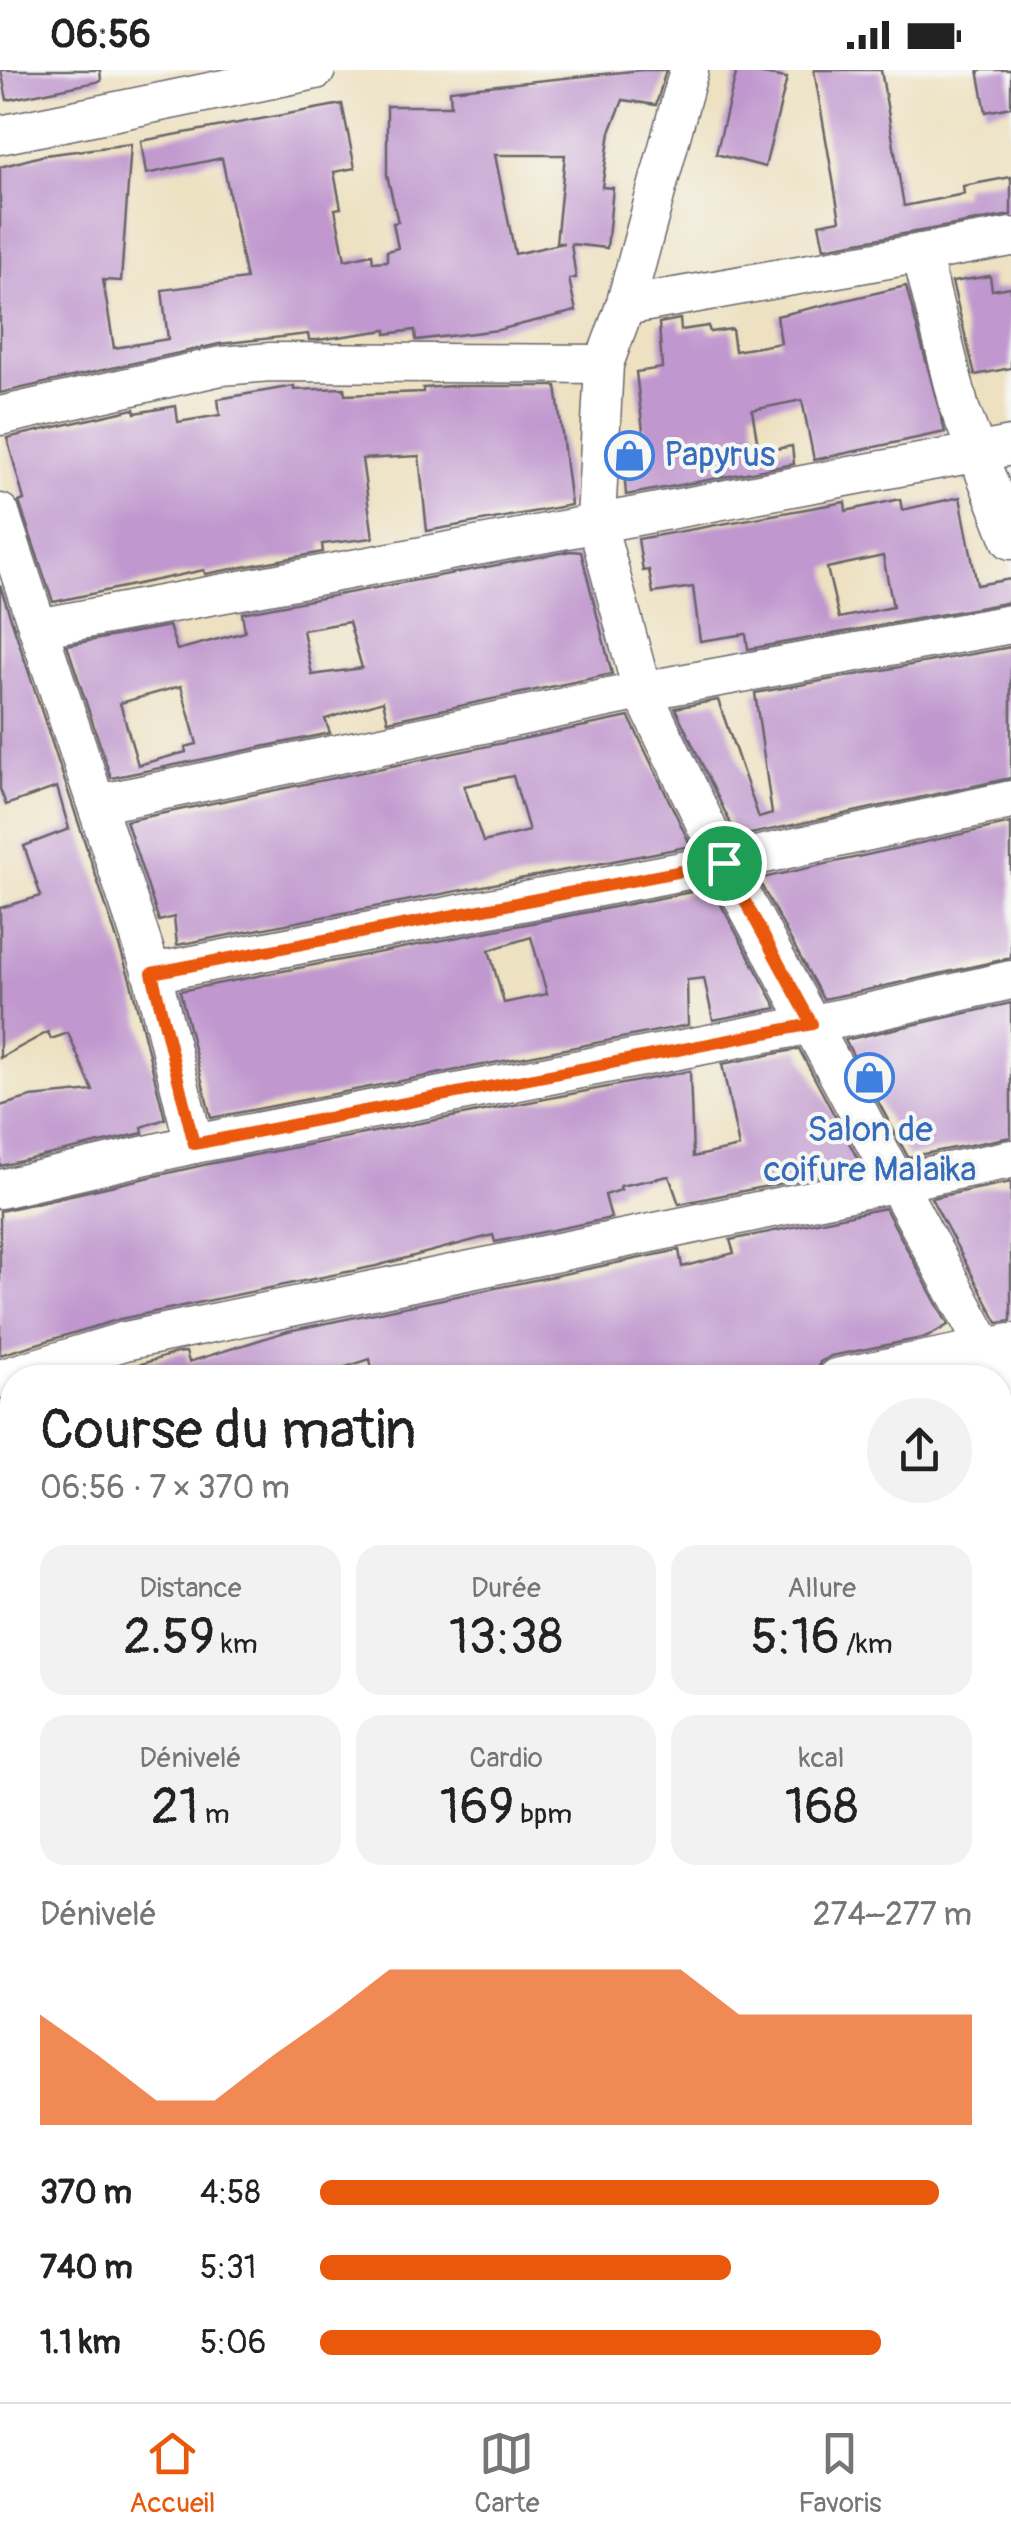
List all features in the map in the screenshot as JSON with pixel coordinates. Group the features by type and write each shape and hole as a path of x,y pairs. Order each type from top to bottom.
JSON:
{"street":[{"path":"0,134 316,70"},
{"path":"689,70 626,306 604,364 596,520 642,691 724,863 893,1182 997,1345 899,1365"},
{"path":"626,306 1011,238"},
{"path":"921,254 993,449 1011,540"},
{"path":"0,416 221,366 271,362 604,364"},
{"path":"38,628 596,520 993,449"},
{"path":"0,513 152,973 194,1144"},
{"path":"98,804 642,691 1011,624"},
{"path":"152,973 724,863 1011,800"},
{"path":"0,1189 194,1144 812,1024 1011,980"},
{"path":"45,1365 125,1340 1011,1159"}],"building":[{"path":"1,70 100,70 101,81 7,100"},
{"path":"666,70 656,105 623,100 610,132 602,187 613,188 607,248 571,244 576,278 569,279 576,311 498,330 416,340 415,330 386,334 386,330 318,340 309,340 308,334 219,344 0,393 0,167 45,155 131,144 121,281 103,280 114,348 168,339 162,290 246,279 222,158 146,174 141,141 342,104 355,168 334,172 341,208 335,209 345,260 372,254 373,262 387,261 387,251 398,248 393,223 398,222 387,175 387,106 451,106 450,90","holes":["495,155 565,155 556,243 564,243 515,254"]},
{"path":"737,70 787,78 765,167 716,154"},
{"path":"814,70 881,70 904,206 964,194 963,186 1011,177 1011,215 824,248 819,224 840,220"},
{"path":"978,70 1011,70 1011,107 986,112"},
{"path":"990,276 992,290 1011,287 1011,368 975,375 952,282"},
{"path":"906,286 945,432 814,460 802,400 752,410 759,452 792,446 794,464 626,495 622,443 644,439 636,372 662,368 659,323 680,319 681,330 708,326 710,332 732,329 735,351 781,343 777,316"},
{"path":"294,386 294,390 344,388 345,395 423,392 423,388 453,386 556,386 571,505 427,531 419,456 362,459 373,538 322,544 323,552 205,574 204,570 53,602 19,502 24,500 7,438 134,409 135,413 176,406 178,422 220,415 218,399"},
{"path":"960,497 977,585 1011,579 1011,602 748,649 746,634 700,641 693,587 653,593 649,570 643,571 638,539 845,502 846,511 900,499 902,510","holes":["883,556 893,607 839,618 827,568"]},
{"path":"581,552 612,674 388,721 383,701 325,719 330,733 111,778 67,645 169,626 177,650 245,632 242,613","holes":["349,622 362,668 312,675 303,630","181,686 197,744 185,747 186,752 138,765 120,703"]},
{"path":"0,585 130,979 165,1119 142,1127 143,1133 0,1166 0,1106 31,1097 93,1091 68,1033 51,1039 48,1032 0,1058 0,908 41,896 24,846 69,829 57,787 6,805 0,789"},
{"path":"1011,647 1011,778 737,837 675,708 718,700 759,818 772,814 755,693"},
{"path":"629,717 691,846 177,945 174,917 159,921 126,821","holes":["513,776 529,831 483,842 464,786"]},
{"path":"1011,823 1011,958 853,993 823,999 758,879"},
{"path":"712,888 777,1008 713,1020 704,978 687,980 688,1025 211,1118 180,991","holes":["531,937 547,994 504,1003 489,950"]},
{"path":"1011,1003 1011,1137 908,1157 845,1040"},
{"path":"799,1049 862,1167 679,1204 669,1176 620,1186 621,1190 605,1195 611,1218 495,1242 493,1235 376,1266 120,1319 0,1355 0,1211 208,1164 690,1071 693,1157 739,1147 722,1064"},
{"path":"1011,1182 1011,1321 998,1323 931,1198"},
{"path":"885,1208 948,1325 927,1337 831,1356 819,1365 371,1365 370,1359 352,1365 138,1365 186,1352 189,1362 288,1331 679,1250 682,1267 734,1253 730,1240"}],"place":[{"name":"Papyrus","path":"629,455"},
{"name":"Salon de coifure Malaika","path":"870,1078"}],"route":[{"path":"724,863 812,1024 194,1144 152,973 724,863"}]}
